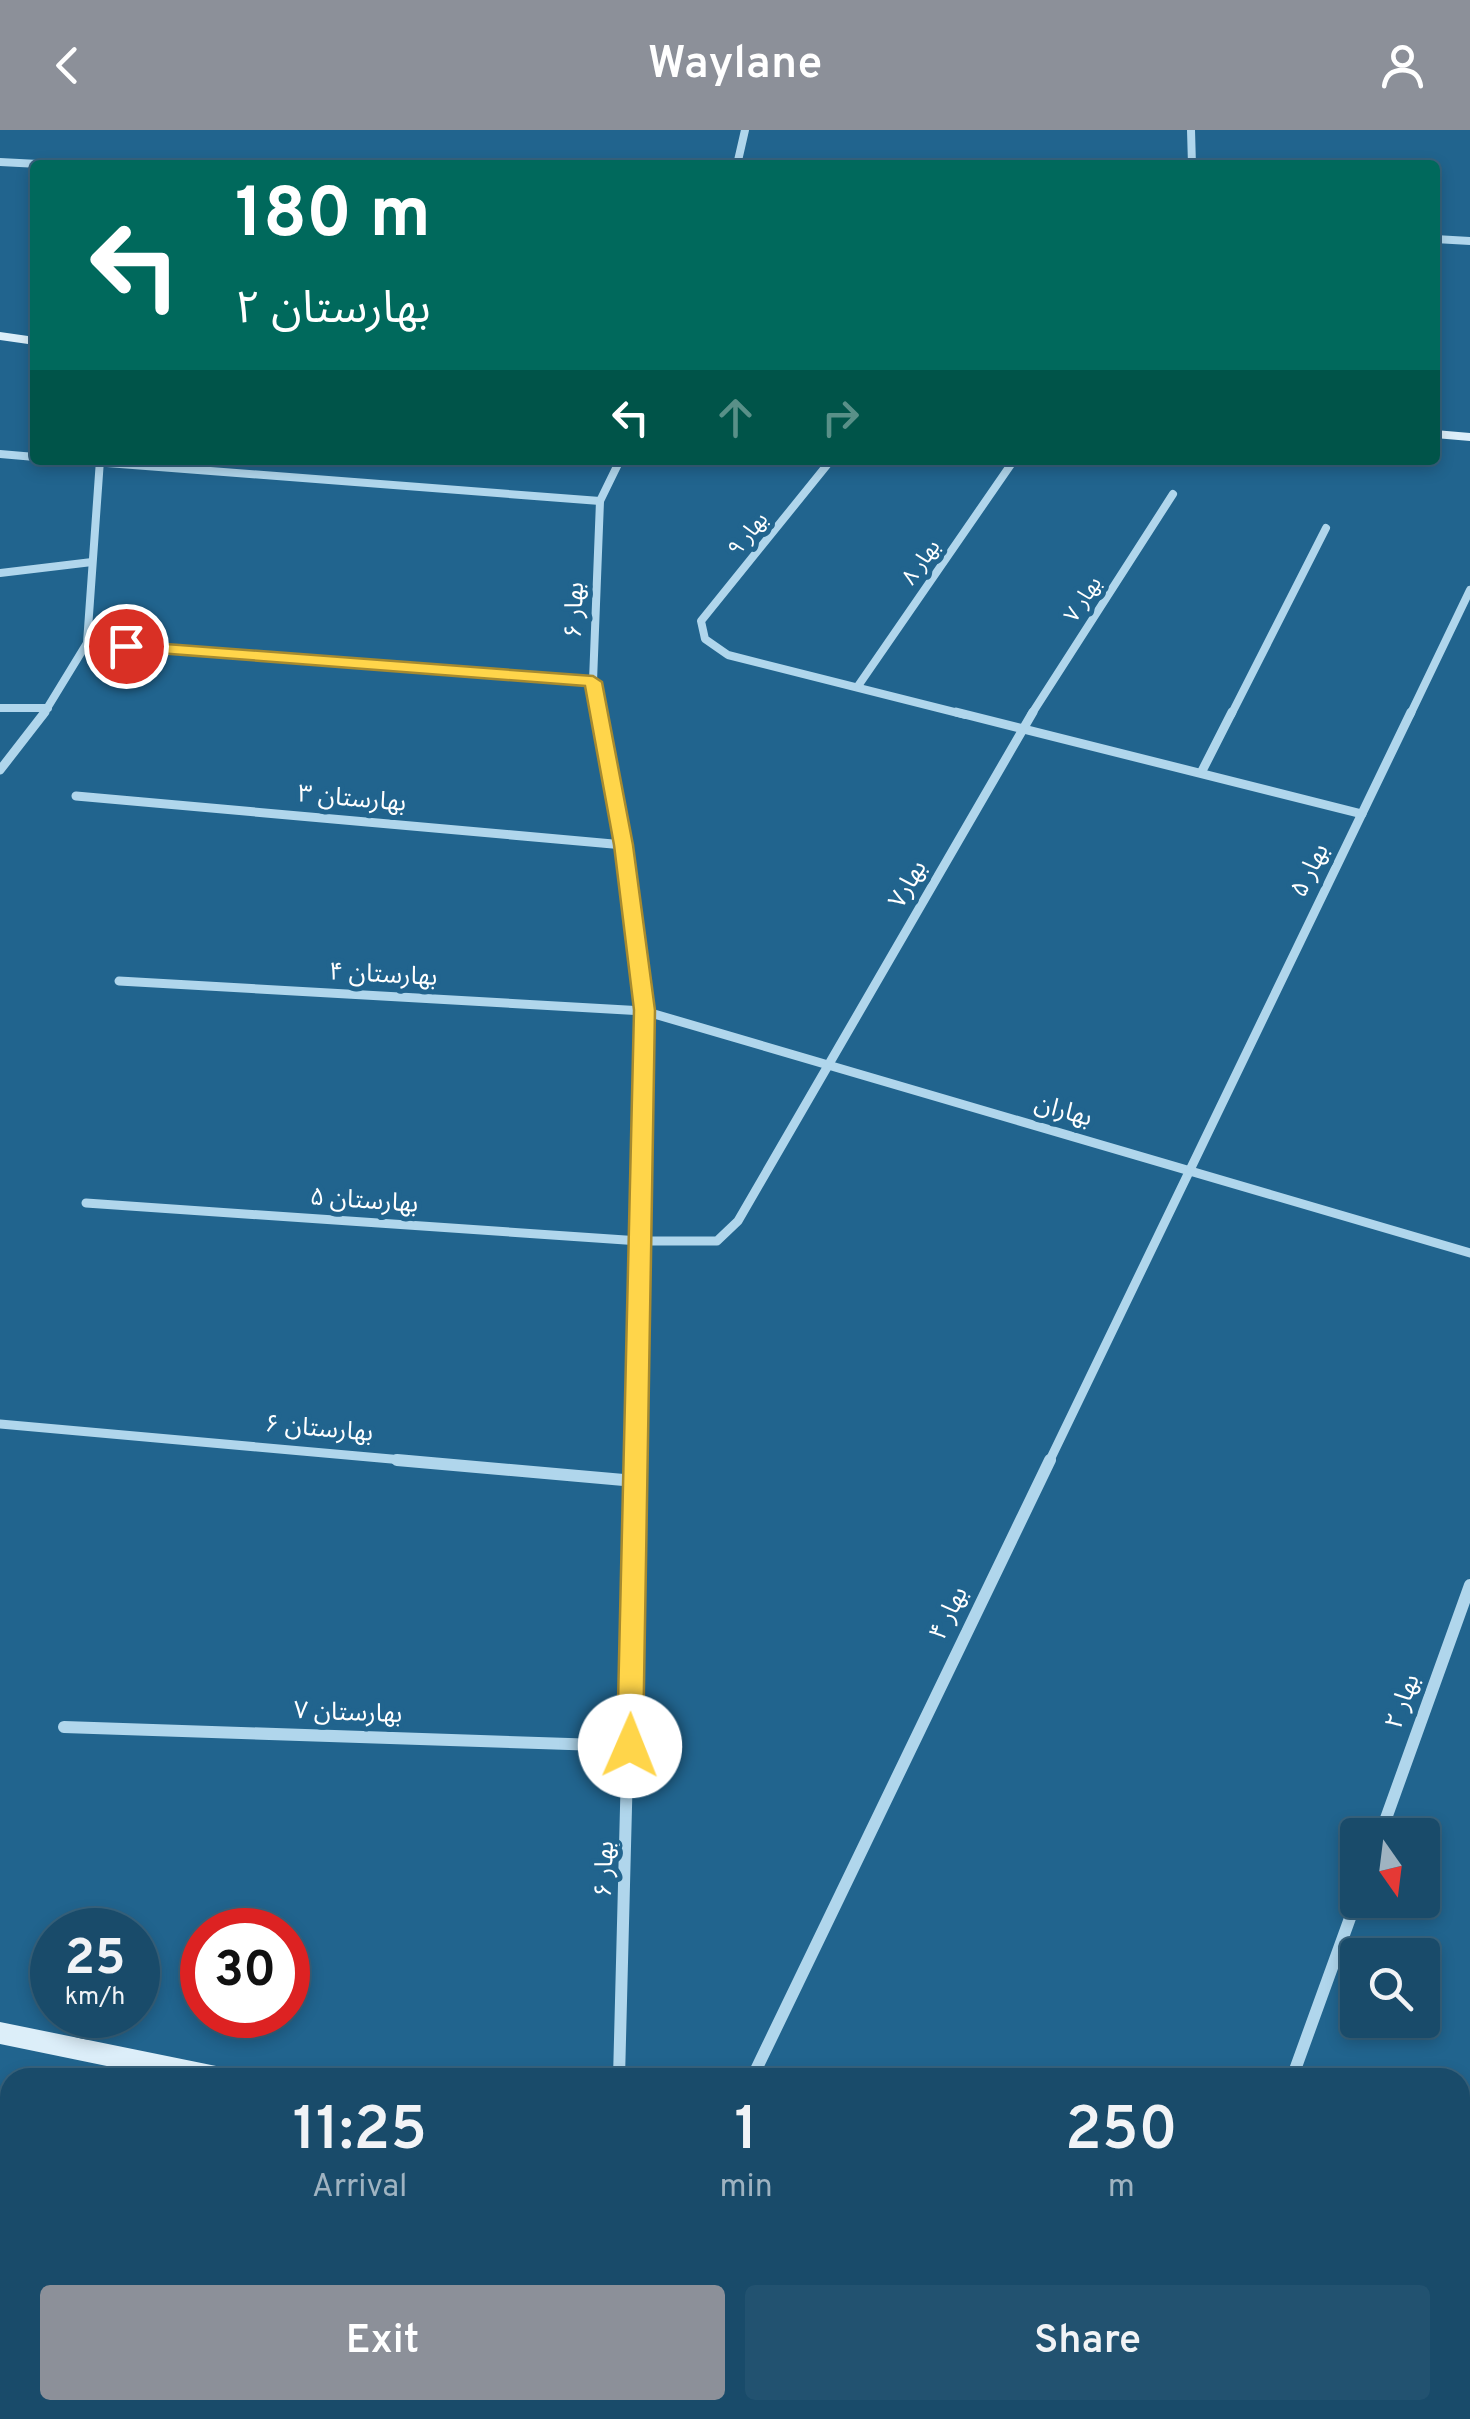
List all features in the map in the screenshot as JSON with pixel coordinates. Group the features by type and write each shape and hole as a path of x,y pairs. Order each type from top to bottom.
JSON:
{"main road":[{"path":"0,336 30,339"},
{"path":"1440,434 1470,437"},
{"path":"0,2033 172,2068"}],"street":[{"path":"738,160 745,130"},
{"path":"1191,130 1192,160"},
{"path":"0,162 30,164"},
{"path":"1440,239 1470,241"},
{"path":"0,454 30,457"},
{"path":"0,770 48,708 87,644 99,465"},
{"path":"149,465 600,501"},
{"name":"بهار ۶","path":"618,465 600,501 593,682 624,845 644,1010 630,1746 619,2068"},
{"name":"بهار ۹","path":"828,465 701,622 701,634 708,645 728,655 858,686"},
{"name":"بهار ۸","path":"858,686 1011,465"},
{"name":"بهار ۷","path":"1024,726 1173,494"},
{"path":"1202,771 1326,528"},
{"path":"0,573 92,562"},
{"name":"بهار ۵","path":"1189,1170 1470,590"},
{"path":"87,644 593,682"},
{"path":"858,686 1362,814"},
{"path":"0,708 48,708"},
{"name":"بهار۷","path":"828,1064 1024,726"},
{"name":"بهارستان ۳","path":"76,796 624,845"},
{"name":"بهارستان ۴","path":"119,981 644,1010"},
{"name":"بهاران","path":"644,1010 1470,1253"},
{"path":"640,1241 717,1241 738,1221 828,1064"},
{"name":"بهار ۴","path":"757,2068 1189,1170"},
{"name":"بهارستان ۵","path":"86,1203 640,1241"},
{"name":"بهارستان ۶","path":"0,1424 635,1481"},
{"name":"بهار ۲","path":"1386,1818 1470,1585"},
{"name":"بهارستان ۷","path":"64,1727 630,1746"},
{"path":"1296,2068 1350,1918"}],"route":[{"path":"126,646 593,682 624,845 644,1010 630,1746"}]}
